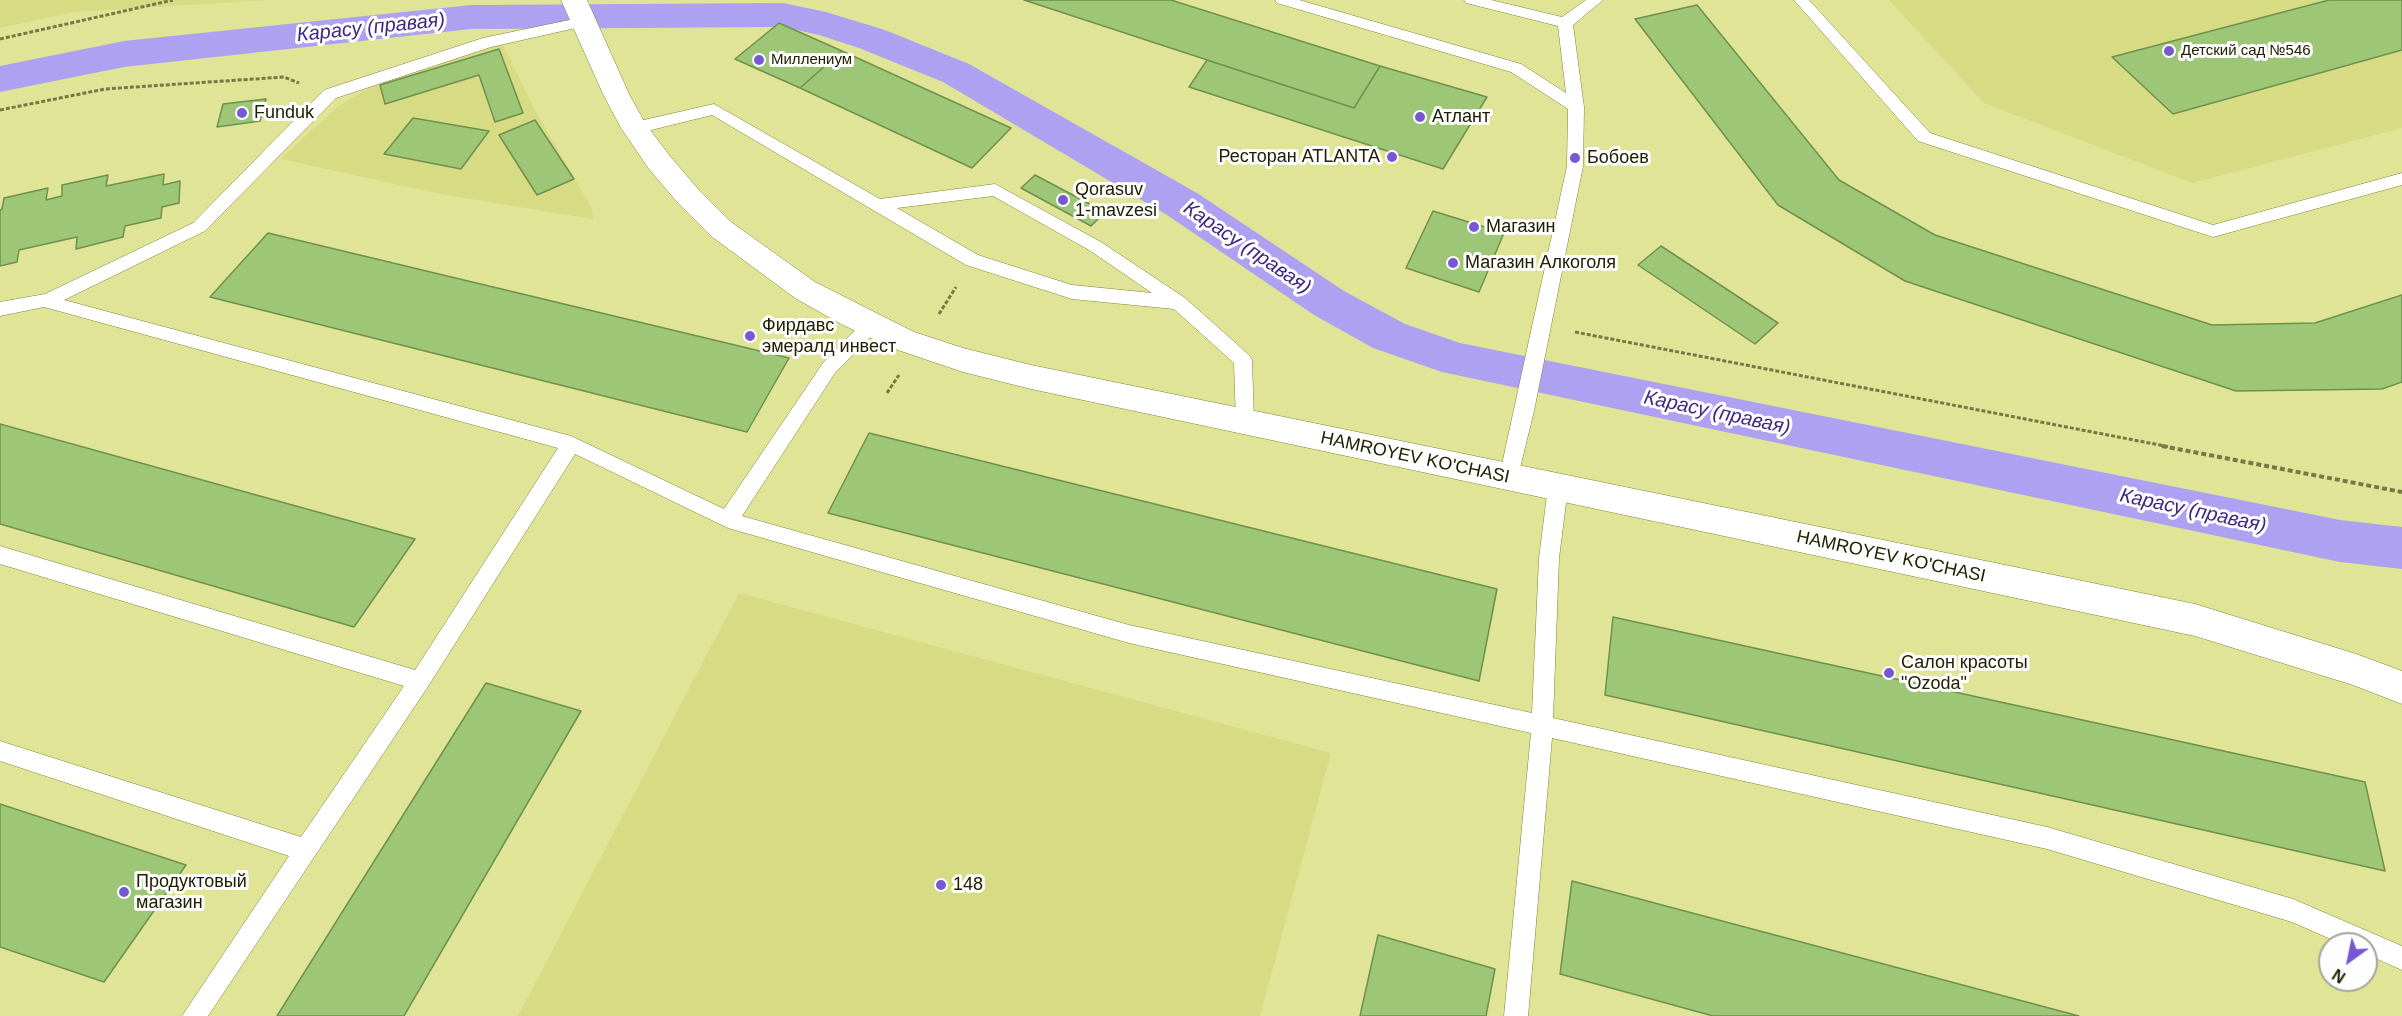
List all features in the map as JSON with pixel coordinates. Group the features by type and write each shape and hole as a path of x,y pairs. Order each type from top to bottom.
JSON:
{"main road":[{"name":"HAMROYEV KO'CHASI","path":"579,11 616,94 635,128 659,162 721,229 805,290 903,340 963,360 1245,422 2195,620 2356,670 2402,688"}],"lane":[{"path":"1282,0 1516,68 1576,107"},
{"path":"1471,0 1565,23"},
{"path":"1565,23 1596,0"},
{"path":"1801,0 1924,138 2213,231 2402,179"},
{"path":"0,309 48,300 200,227 330,94 579,11"},
{"path":"1509,478 1575,166 1576,107 1565,23"},
{"path":"635,128 714,109 978,263 1072,292 1179,303"},
{"path":"877,205 995,190 1095,246 1179,303 1243,360 1245,422"},
{"path":"48,300 51,303 571,444 728,520 1129,634 2047,837 2293,911 2402,958"},
{"path":"728,520 829,368 871,325"},
{"path":"194,1016 420,681 571,444"},
{"path":"1516,1016 1542,726 1549,558 1558,487"},
{"path":"0,555 420,681"},
{"path":"0,751 306,850"}],"path":[{"path":"0,39 173,0"},
{"path":"0,110 105,90 284,77 330,94"},
{"path":"1542,326 2402,492"}],"shaded area":[{"path":"0,0 269,0 74,12 0,28"},
{"name":"Детский сад №546","path":"1889,0 2402,0 2402,128 2192,183 1984,103"},
{"path":"502,43 536,112 592,209 593,219 441,194 281,159 337,107 379,82"},
{"name":"148","path":"739,593 1331,753 1260,1016 518,1016"}],"building":[{"path":"1024,0 1171,0 1380,66 1354,108"},
{"path":"2329,0 2402,0 2402,50 2173,114 2112,57"},
{"path":"1697,5 1839,180 1935,235 2212,325 2315,323 2402,295 2402,382 2382,389 2236,391 1905,281 1778,205 1635,19"},
{"path":"779,23 842,51 800,88 735,59"},
{"path":"499,49 523,113 495,122 479,75 385,104 380,85"},
{"path":"842,51 1011,128 972,168 800,88"},
{"path":"1207,60 1354,108 1380,66 1487,97 1443,169 1189,87"},
{"path":"266,99 260,121 217,127 223,104"},
{"path":"413,118 489,131 461,169 384,154"},
{"path":"535,120 574,179 537,195 499,135"},
{"path":"164,174 163,185 180,181 179,203 162,207 161,218 125,226 123,237 76,249 77,237 19,250 17,262 0,266 0,210 4,198 48,188 46,200 62,196 62,185 108,175 106,186"},
{"name":"Qorasuv 1-mavzesi","path":"1035,175 1105,212 1091,226 1021,188"},
{"path":"1433,211 1504,233 1479,292 1406,268"},
{"path":"268,233 789,358 747,432 210,297"},
{"path":"1661,246 1778,323 1755,344 1638,265"},
{"path":"0,424 415,539 354,627 0,524"},
{"path":"869,433 1497,589 1479,681 828,513"},
{"path":"1613,617 2365,782 2385,871 1605,695"},
{"path":"486,683 581,711 404,1016 277,1016"},
{"path":"0,804 186,865 104,982 0,947"},
{"path":"1572,881 2079,1016 1713,1016 1560,974"},
{"path":"1378,935 1495,969 1486,1016 1360,1016"}],"waterway":[{"name":"Карасу (правая)","path":"0,79 124,54 471,17 783,15 826,24 872,39 956,73 1182,204 1329,303 1389,336 1458,360 2340,541 2402,548"}],"place":[{"name":"Детский сад №546","path":"2169,51"},
{"name":"Миллениум","path":"759,60"},
{"name":"Funduk","path":"242,113"},
{"name":"Атлант","path":"1420,117"},
{"name":"Ресторан ATLANTA","path":"1392,157"},
{"name":"Бобоев","path":"1575,158"},
{"name":"Qorasuv 1-mavzesi","path":"1063,200"},
{"name":"Магазин","path":"1474,227"},
{"name":"Магазин Алкоголя","path":"1453,263"},
{"name":"Фирдавс эмералд инвест","path":"750,336"},
{"name":"Салон красоты \"Ozoda\"","path":"1889,673"},
{"name":"148","path":"941,885"},
{"name":"Продуктовый магазин","path":"124,892"}]}
